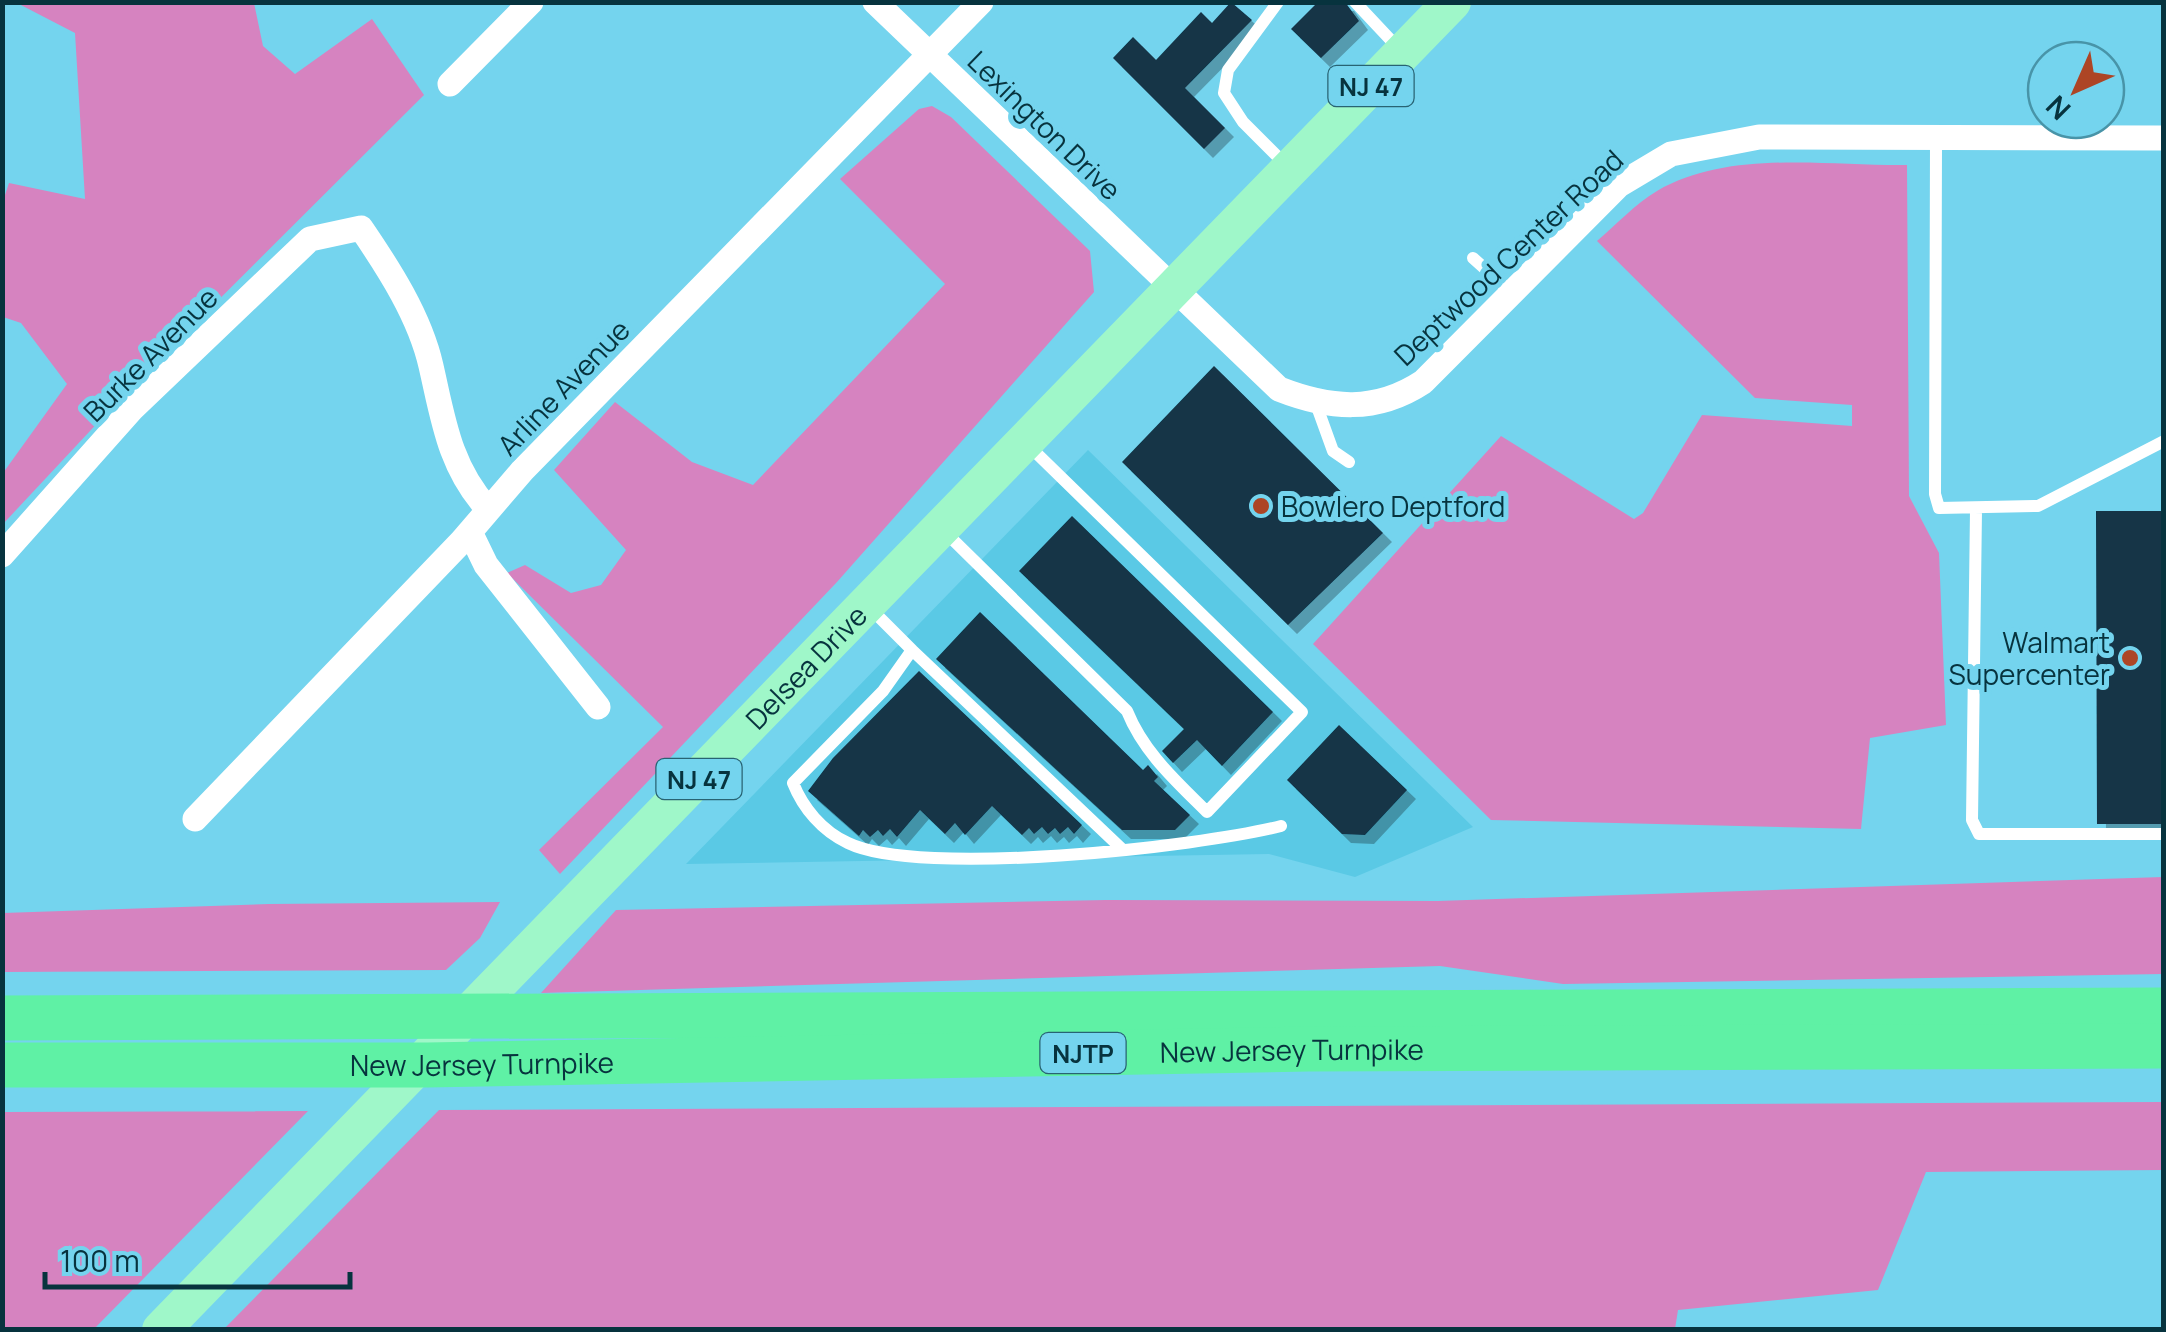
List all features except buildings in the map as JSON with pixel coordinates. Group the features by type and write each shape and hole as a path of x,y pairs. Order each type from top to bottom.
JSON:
{"highway":[{"name":"New Jersey Turnpike","path":"2,1018 2164,1010"},
{"name":"New Jersey Turnpike","path":"2,1064 427,1065 1327,1049 2164,1046"}],"main road":[{"name":"Delsea Drive","path":"161,1330 1452,2"}],"street":[{"path":"450,84 532,2"},
{"name":"Lexington Drive","path":"875,2 1174,290"},
{"name":"Arline Avenue","path":"196,820 470,532 488,508 982,2"},
{"name":"Deptwood Center Road","path":"1174,290 1279,389 1316,404 1351,407 1401,396 1424,382 1619,185 1671,154 1759,137 1936,141 2164,138"},
{"name":"Burke Avenue","path":"2,556 132,410 310,239 361,228 384,262 424,346 448,444 475,494 488,508"},
{"path":"470,532 486,565 598,706"}],"lane":[{"path":"1278,2 1228,70 1224,93 1243,122 1290,170"},
{"path":"1355,2 1403,53"},
{"path":"1936,141 1938,508 2038,506 2164,441"},
{"path":"1473,258 1512,292"},
{"path":"1316,404 1333,450 1349,462"},
{"path":"942,528 1127,711 1138,737 1208,812 1302,712 1026,442"},
{"path":"1976,510 1972,820 1979,834 2164,834"},
{"path":"868,606 1122,850"},
{"path":"912,650 882,691 793,783 802,808 847,843 896,856 1048,855 1242,836 1281,826"}],"shaded area":[{"path":"17,3 254,3 263,46 295,74 372,19 424,95 133,385 3,524 3,473 67,384 21,323 3,317 2,204 9,183 85,199 75,33"},
{"path":"932,106 951,117 1090,251 1094,292 837,582 560,874 539,850 663,727 507,573 525,565 571,593 601,585 626,550 554,470 615,402 692,462 753,485 945,284 840,179 919,109"},
{"path":"1779,163 1907,165 1909,496 1939,553 1946,725 1870,738 1861,829 1491,820 1313,644 1501,436 1634,519 1643,513 1702,415 1852,426 1852,405 1755,398 1597,241 1657,191 1715,169"},
{"path":"1088,450 1473,827 1355,877 1269,854 686,864"},
{"path":"2163,877 2163,974 1563,984 1440,966 541,993 616,910 1106,900 1438,901"},
{"path":"500,902 480,938 446,970 3,972 3,913 269,904"},
{"path":"2163,1102 2163,1170 1926,1172 1878,1290 1678,1310 1675,1329 224,1329 439,1110"},
{"path":"308,1111 94,1329 3,1329 3,1112"}],"place":[{"name":"Bowlero Deptford","path":"1261,506"},
{"name":"Walmart Supercenter","path":"2130,658"}]}
